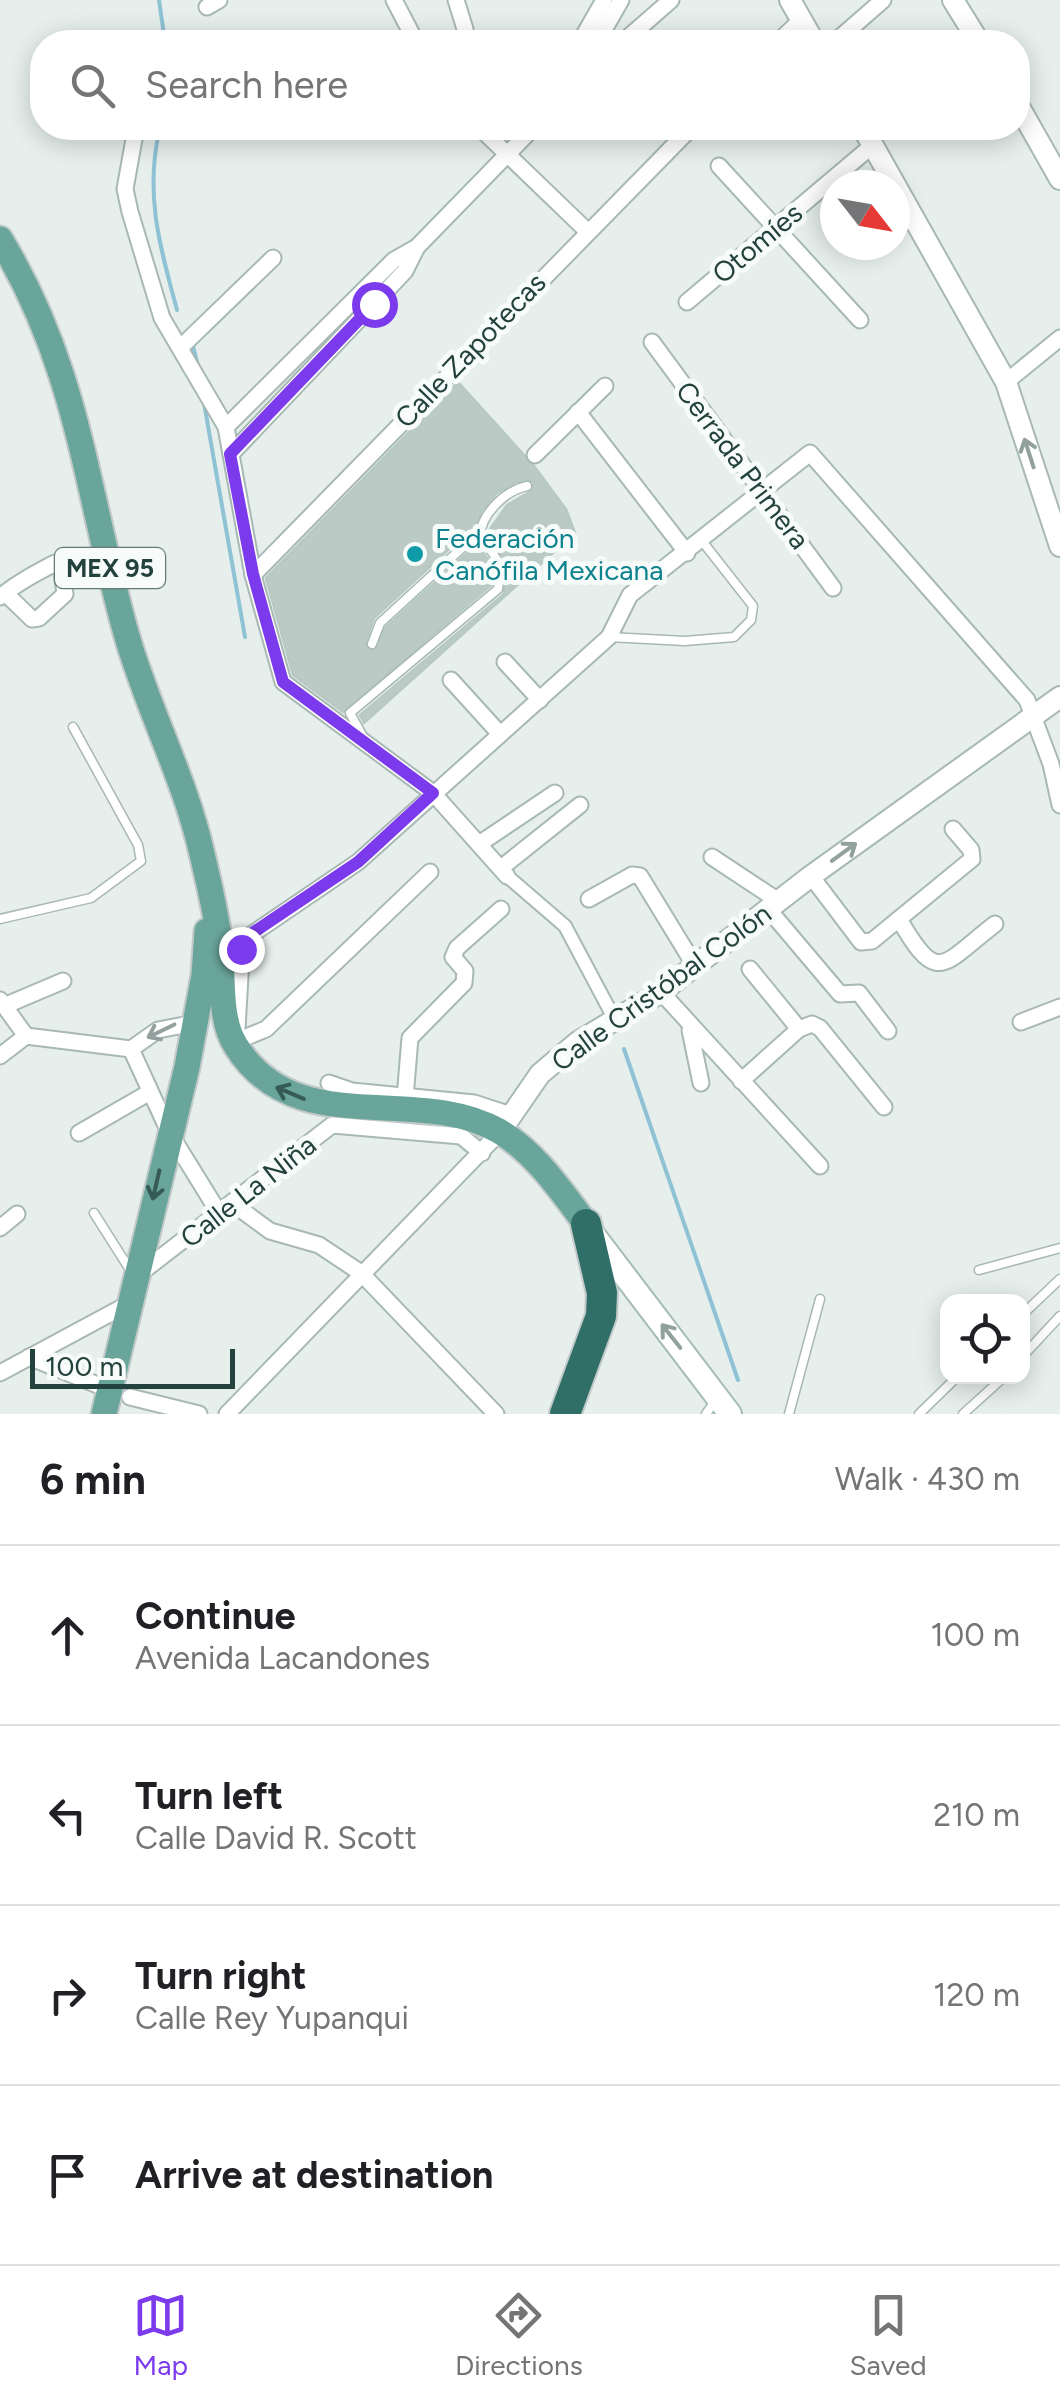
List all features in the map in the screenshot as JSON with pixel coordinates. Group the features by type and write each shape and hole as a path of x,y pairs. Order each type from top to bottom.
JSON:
{"highway":[{"path":"565,1414 602,1316 602,1293 586,1224"}],"main road":[{"name":"MEX 95","path":"3,251 45,322 68,385 126,635 198,838 236,1042"},
{"name":"MEX 95","path":"104,1414 195,1022 209,901"},
{"path":"195,1022 236,1042 256,1073 283,1093 338,1106 405,1102 505,1124 549,1174 718,1408"}],"street":[{"path":"394,0 410,30"},
{"path":"456,0 466,29"},
{"path":"587,30 604,0"},
{"path":"604,30 621,0"},
{"path":"637,30 671,0"},
{"path":"790,0 807,30"},
{"path":"849,30 884,0"},
{"path":"953,0 972,30"},
{"path":"791,30 801,20"},
{"path":"1030,126 1060,179"},
{"path":"134,140 125,189 149,283 162,318 182,346 226,428 253,574 283,682 433,793 504,872 565,926 615,1020"},
{"path":"491,140 586,230"},
{"path":"230,454 326,354 394,260 417,247 522,140"},
{"name":"Calle Zapotecas","path":"253,574 586,230 679,140"},
{"name":"Otomíes","path":"687,302 775,227 864,140"},
{"path":"870,140 1006,382 1054,515 1060,546"},
{"path":"719,166 860,320"},
{"path":"182,346 273,258"},
{"path":"226,428 313,340 368,298"},
{"path":"1006,382 1060,338"},
{"path":"313,340 326,354"},
{"name":"Cerrada Primera","path":"652,342 834,588"},
{"path":"273,380 286,395"},
{"path":"536,456 606,386"},
{"path":"578,412 687,552"},
{"path":"430,872 266,1029 236,1042 242,940 358,862 610,637 630,596 810,453 938,595 1034,712 1060,805"},
{"path":"505,662 540,700"},
{"path":"450,680 500,734"},
{"name":"Calle Cristóbal Colón","path":"226,1414 482,1153 540,1074 661,992 811,876 1060,697"},
{"path":"479,844 554,793"},
{"path":"504,872 580,805"},
{"path":"811,876 861,942 872,941 972,860 971,850 953,830"},
{"path":"712,857 775,906 840,994 859,993 888,1031"},
{"path":"589,899 632,875 640,876 695,966"},
{"path":"330,1082 352,1091 405,1102 410,1038 464,983 465,971 454,956 458,948 501,909"},
{"path":"899,919 922,959 932,965 944,963 995,924"},
{"path":"750,969 800,1029"},
{"path":"26,1036 2,1003 62,981"},
{"path":"661,992 820,1166"},
{"path":"1021,1022 1060,1007"},
{"path":"0,1056 26,1036 131,1049 158,1030 195,1022"},
{"path":"740,1081 800,1029 812,1024 820,1028 884,1108"},
{"path":"690,1026 702,1083"},
{"path":"131,1049 169,1132 226,1208 270,1232 319,1245 361,1273 496,1414"},
{"path":"78,1132 150,1092"},
{"name":"Calle La Niña","path":"134,1278 332,1126 461,1136 482,1153"},
{"path":"0,1228 17,1214"},
{"path":"0,1373 128,1304"},
{"path":"29,1357 100,1386"},
{"path":"130,1396 200,1414"}],"lane":[{"path":"372,644 380,623 451,558 480,540 485,515 518,488 528,486"},
{"path":"368,746 350,713 498,588 502,569 492,550 480,540"},
{"path":"610,637 685,641 734,637 751,620 752,606 702,541"},
{"path":"0,919 91,898 140,861 138,846 73,727"},
{"path":"94,1213 134,1278"},
{"path":"979,1270 1060,1248"},
{"path":"1030,1306 1060,1278"},
{"path":"789,1414 820,1299"},
{"path":"1030,1348 1060,1316"},
{"path":"919,1414 950,1384"},
{"path":"962,1414 996,1384"}],"building":[{"name":"Federación Canófila Mexicana","path":"458,382 534,466 566,509 575,533 364,723 360,715 504,594 506,565 488,532 507,505 533,490 533,481 516,482 497,493 482,510 473,534 458,541 374,618 365,644 372,651 386,627 467,553 479,548 488,559 491,585 343,712 293,675 266,578"}],"waterway":[{"path":"159,0 163,30"},
{"path":"158,140 156,220 177,310"},
{"path":"192,342 198,366"},
{"path":"204,403 245,637"},
{"path":"624,1049 738,1380"}],"place":[{"name":"Federación Canófila Mexicana","path":"415,554"}],"route":[{"path":"241,949 242,940 358,862 433,793 283,682 273,658 253,574 230,454 374,304"}]}
